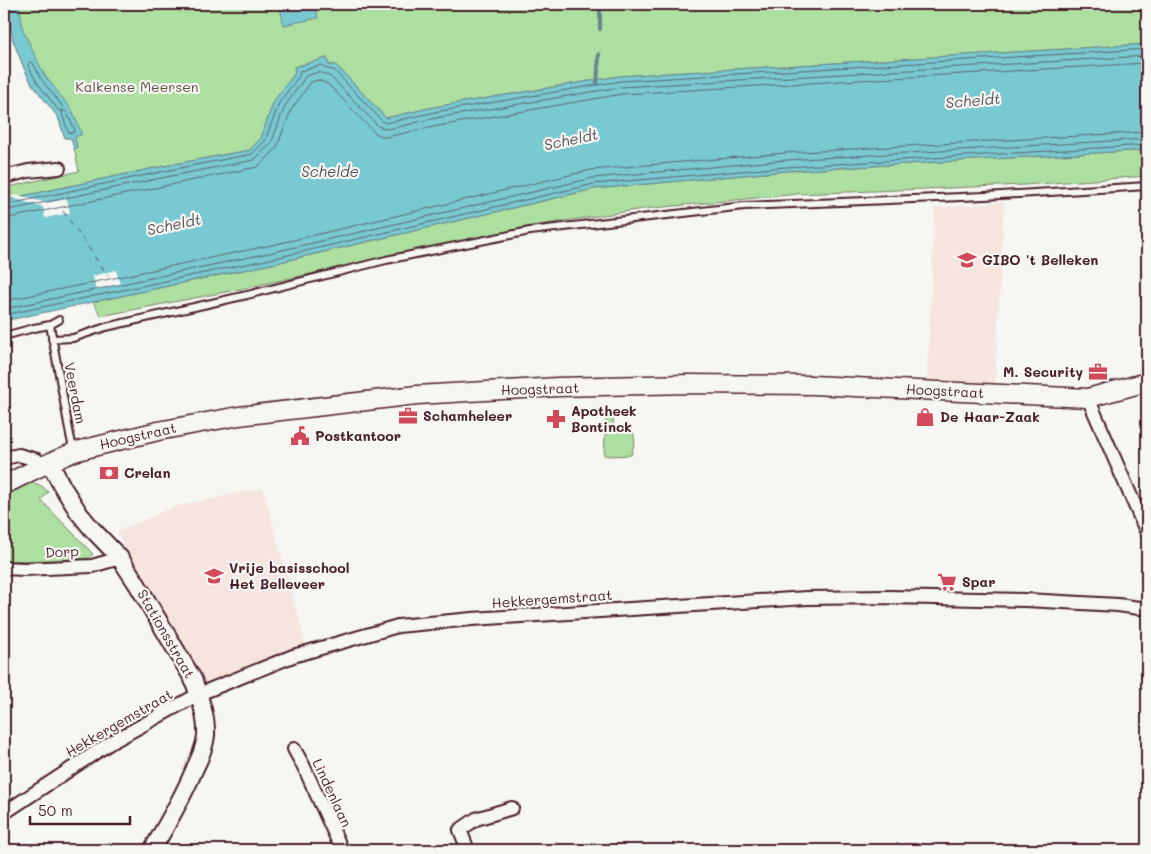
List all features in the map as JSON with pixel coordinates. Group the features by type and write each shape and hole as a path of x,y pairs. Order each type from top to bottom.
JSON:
{"main road":[{"name":"Hoogstraat","path":"4,485 74,452 158,431 231,418 417,394 567,387 689,384 812,384 1088,398 1147,382"}],"street":[{"path":"4,177 28,171 59,168"},
{"path":"1088,398 1147,533"},
{"path":"4,458 19,455 37,460 46,465"},
{"name":"Stationsstraat","path":"46,465 79,513 120,558 193,679 199,694 206,735 202,753 175,811 152,850"},
{"name":"Dorp","path":"4,568 92,566 120,558"},
{"name":"Hekkergemstraat","path":"4,813 110,744 199,694 293,656 398,626 520,616 807,598 889,597 1026,600 1147,607"},
{"name":"Lindenlaan","path":"294,749 304,766 342,850"},
{"path":"468,850 460,830 476,819 512,808"}],"lane":[{"path":"52,339 73,338 114,325 247,295 386,260 530,231 744,206 985,196 1147,186"},
{"path":"4,336 50,325 59,320"},
{"name":"Veerdam","path":"50,325 74,452"}],"shaded area":[{"name":"GIBO 't Belleken","path":"1004,202 995,384 927,381 935,208"},
{"name":"Vrije basisschool Het Belleveer","path":"263,488 306,646 201,686 117,532 173,507"}],"green space":[{"name":"Kalkense Meersen","path":"7,4 1147,4 1147,44 620,76 434,107 386,118 336,65 329,65 327,58 294,67 295,73 274,101 261,138 250,150 4,200 4,188 79,171 72,138 65,138 58,117 32,84 24,68 13,40"},
{"path":"1147,150 1147,176 1024,185 798,194 643,209 526,227 236,290 101,316 93,302 276,263 594,189 786,171"},
{"path":"613,417 616,432 633,432 635,441 631,455 604,455 606,418"},
{"path":"28,483 40,485 48,492 41,500 93,554 89,558 4,561 4,495"}],"water":[{"path":"7,4 19,4 23,30 45,76 72,110 81,132 81,135 75,137 77,148 74,149 71,138 65,138 58,117 32,84 24,68 13,40"},
{"path":"279,4 315,4 318,18 284,25"},
{"name":"Schelde","path":"1147,44 1147,150 786,171 594,189 276,263 4,321 4,200 250,150 261,138 274,101 295,73 294,67 327,58 329,65 336,65 386,118 434,107 620,76"}],"pier":[{"path":"18,195 46,203 67,199 70,213 45,218 43,207 9,197"},
{"path":"116,270 120,284 96,290 93,276"}],"waterway":[{"path":"600,4 600,29"},
{"path":"597,84 599,54"}],"ferry route":[{"path":"63,211 108,276"}],"place":[{"name":"GIBO 't Belleken","path":"967,260"},
{"name":"M. Security","path":"1098,372"},
{"name":"Schamheleer","path":"408,416"},
{"name":"De Haar-Zaak","path":"925,417"},
{"name":"Apotheek Bontinck","path":"556,419"},
{"name":"Postkantoor","path":"300,436"},
{"name":"Crelan","path":"109,473"},
{"name":"Vrije basisschool Het Belleveer","path":"214,576"},
{"name":"Spar","path":"947,582"}],"water label":[{"name":"Scheldt","path":"973,101"},
{"name":"Scheldt","path":"571,140"},
{"name":"Scheldt","path":"174,225"}]}
